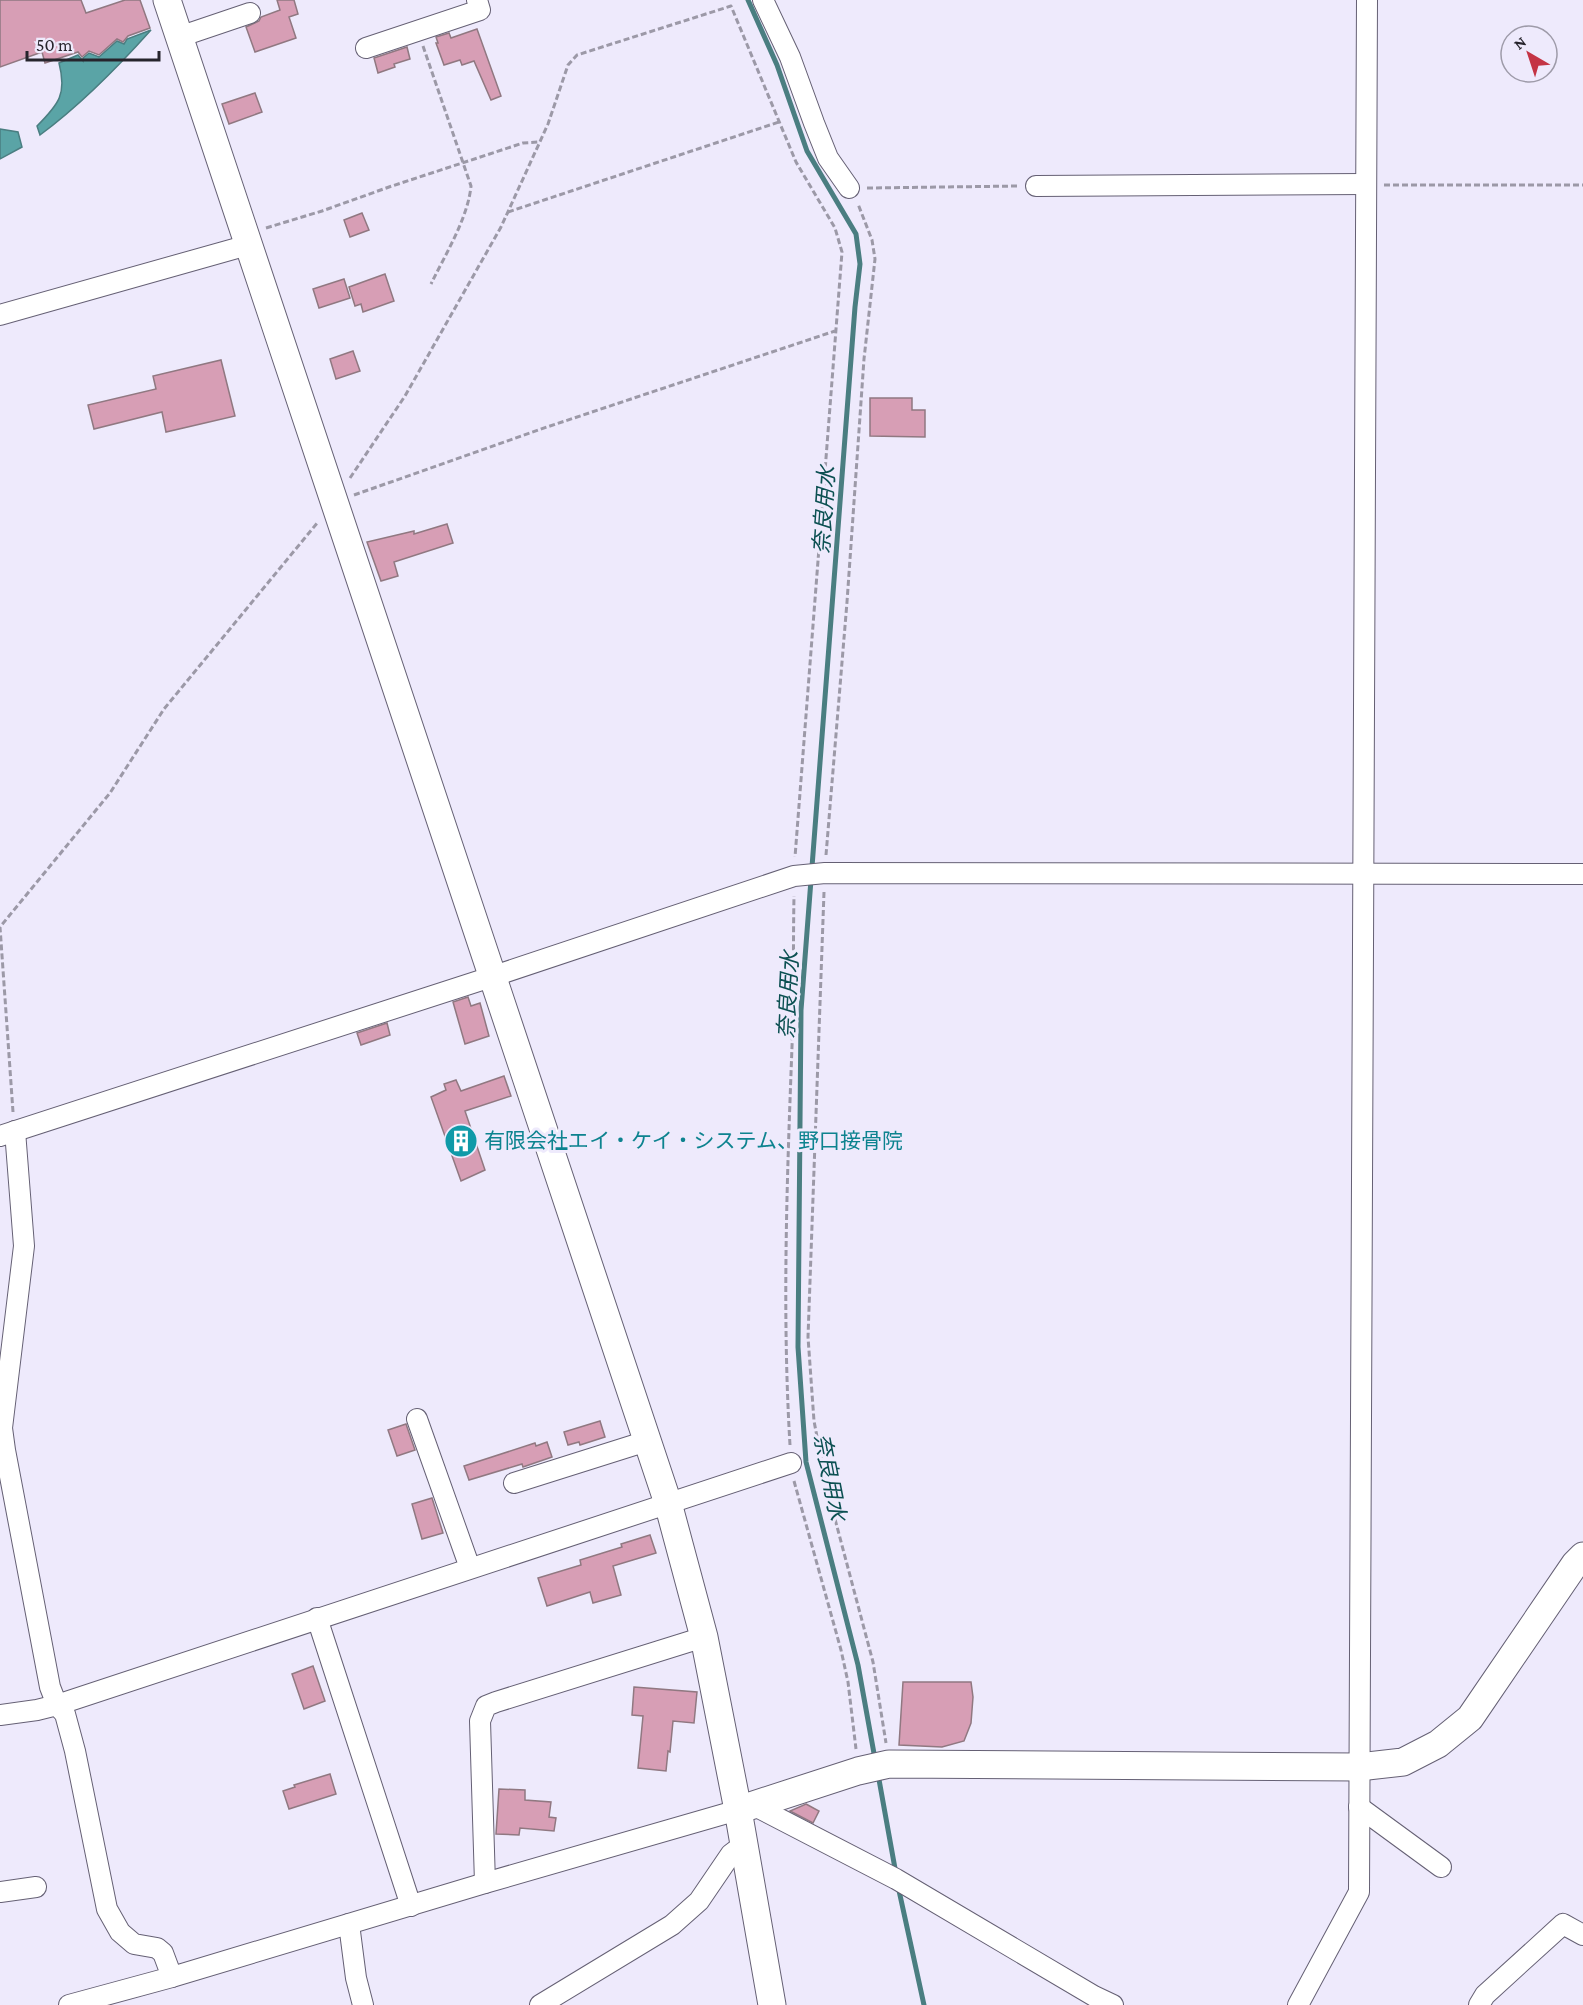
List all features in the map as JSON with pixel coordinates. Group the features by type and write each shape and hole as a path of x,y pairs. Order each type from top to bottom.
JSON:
{"street":[{"path":"167,0 668,1503 746,1808 743,1845 772,2005"},
{"path":"366,48 480,10 477,0"},
{"path":"763,0 790,57 828,158 849,188"},
{"path":"1298,2005 1359,1892 1367,0"},
{"path":"179,37 250,13"},
{"path":"1036,186 1366,184"},
{"path":"0,315 246,240"},
{"path":"172,1977 163,1953 157,1948 134,1944 120,1932 107,1909 75,1751 65,1714 57,1704 50,1687 2,1428 24,1246 7,1134 794,876 825,873 1583,874"},
{"path":"417,1419 470,1568"},
{"path":"514,1483 647,1441"},
{"path":"0,1715 37,1710 57,1704 791,1463"},
{"path":"69,2005 172,1977 875,1768 1359,1767 1403,1762 1438,1744 1470,1718 1583,1556"},
{"path":"317,1618 411,1905"},
{"path":"485,1883 480,1721 486,1707 704,1637"},
{"path":"1359,1807 1441,1867"},
{"path":"746,1808 896,1879 1113,2005"},
{"path":"540,2005 672,1925 699,1900 731,1854 743,1845"},
{"path":"0,1892 36,1887"},
{"path":"349,1923 356,1978 363,2005"},
{"path":"1479,2005 1485,1995 1563,1924 1583,1935"}],"path":[{"path":"7,1134 0,927 110,793 164,709 334,502 405,396 508,212 548,124 568,65 578,54 730,6 796,162 835,228 842,252 794,876 792,1045 787,1151 787,1396 791,1463 797,1494 875,1768"},
{"path":"418,31 471,186 470,198 464,215 431,284"},
{"path":"508,212 779,122"},
{"path":"246,240 322,211 523,143 539,142"},
{"path":"1366,184 1583,185"},
{"path":"875,1768 873,1662 826,1488 814,1421 808,1337 825,873 864,359 875,259 872,240 861,209 849,188 1036,186"},
{"path":"334,502 547,427 836,332"}],"shaded area":[{"path":"151,30 98,85 40,135 37,126 56,105 61,91 59,63 78,55 83,61 89,53 99,57 117,41 124,44 127,39"},
{"path":"0,129 18,132 22,147 0,159"}],"building":[{"path":"0,0 81,0 86,13 125,0 140,0 150,28 128,36 123,42 117,39 99,55 89,51 82,57 78,52 45,63 42,52 0,67"},
{"path":"277,0 294,0 298,14 289,17 296,38 255,52 246,27 259,21 261,17 280,10"},
{"path":"477,29 501,96 491,100 474,61 462,65 460,60 444,65 436,43 438,43 436,37 449,33 451,38"},
{"path":"407,47 410,59 394,64 395,67 378,73 374,58"},
{"path":"255,93 262,112 229,124 222,104"},
{"path":"362,213 369,230 350,237 344,220"},
{"path":"385,274 394,301 363,312 361,304 355,306 349,287"},
{"path":"344,279 350,298 319,308 313,289"},
{"path":"353,351 360,371 336,379 330,359"},
{"path":"221,360 235,416 166,432 162,412 94,429 88,405 156,389 153,376"},
{"path":"870,398 912,398 912,410 925,410 925,437 870,436"},
{"path":"447,524 453,543 394,562 398,576 381,581 367,542 414,531 414,534"},
{"path":"468,997 471,1006 480,1003 489,1036 465,1044 453,1002"},
{"path":"387,1023 390,1035 361,1045 357,1033"},
{"name":"有限会社エイ・ケイ・システム、野口接骨院","path":"504,1076 511,1096 465,1111 485,1170 461,1181 431,1097 446,1090 444,1084 456,1080 461,1091"},
{"path":"600,1421 605,1437 580,1445 579,1442 568,1445 564,1432"},
{"path":"406,1424 415,1450 397,1456 388,1430"},
{"path":"547,1442 552,1457 523,1467 522,1464 469,1480 464,1466 535,1443 536,1446"},
{"path":"432,1498 443,1533 422,1539 412,1504"},
{"path":"650,1535 656,1553 613,1566 621,1595 593,1603 590,1592 547,1606 538,1578 581,1565 580,1560 622,1547 621,1544"},
{"path":"313,1666 325,1701 304,1709 292,1674"},
{"path":"903,1682 971,1682 973,1697 971,1723 964,1741 942,1747 899,1745"},
{"path":"634,1687 697,1692 694,1723 673,1721 666,1771 638,1768 643,1716 632,1715"},
{"path":"330,1774 336,1794 289,1809 283,1791 295,1787 294,1785"},
{"path":"499,1789 525,1790 525,1800 551,1802 549,1817 556,1818 554,1831 520,1828 519,1835 496,1834"},
{"path":"806,1804 819,1811 813,1823 790,1811"}],"waterway":[{"name":"奈良用水","path":"748,0 777,65 807,151 856,234 860,264 801,1010 798,1347 806,1462 858,1665 875,1759"},
{"name":"奈良用水","path":"878,1774 896,1874"},
{"name":"奈良用水","path":"898,1886 924,2005"}],"place":[{"name":"有限会社エイ・ケイ・システム、野口接骨院","path":"461,1141"}]}
